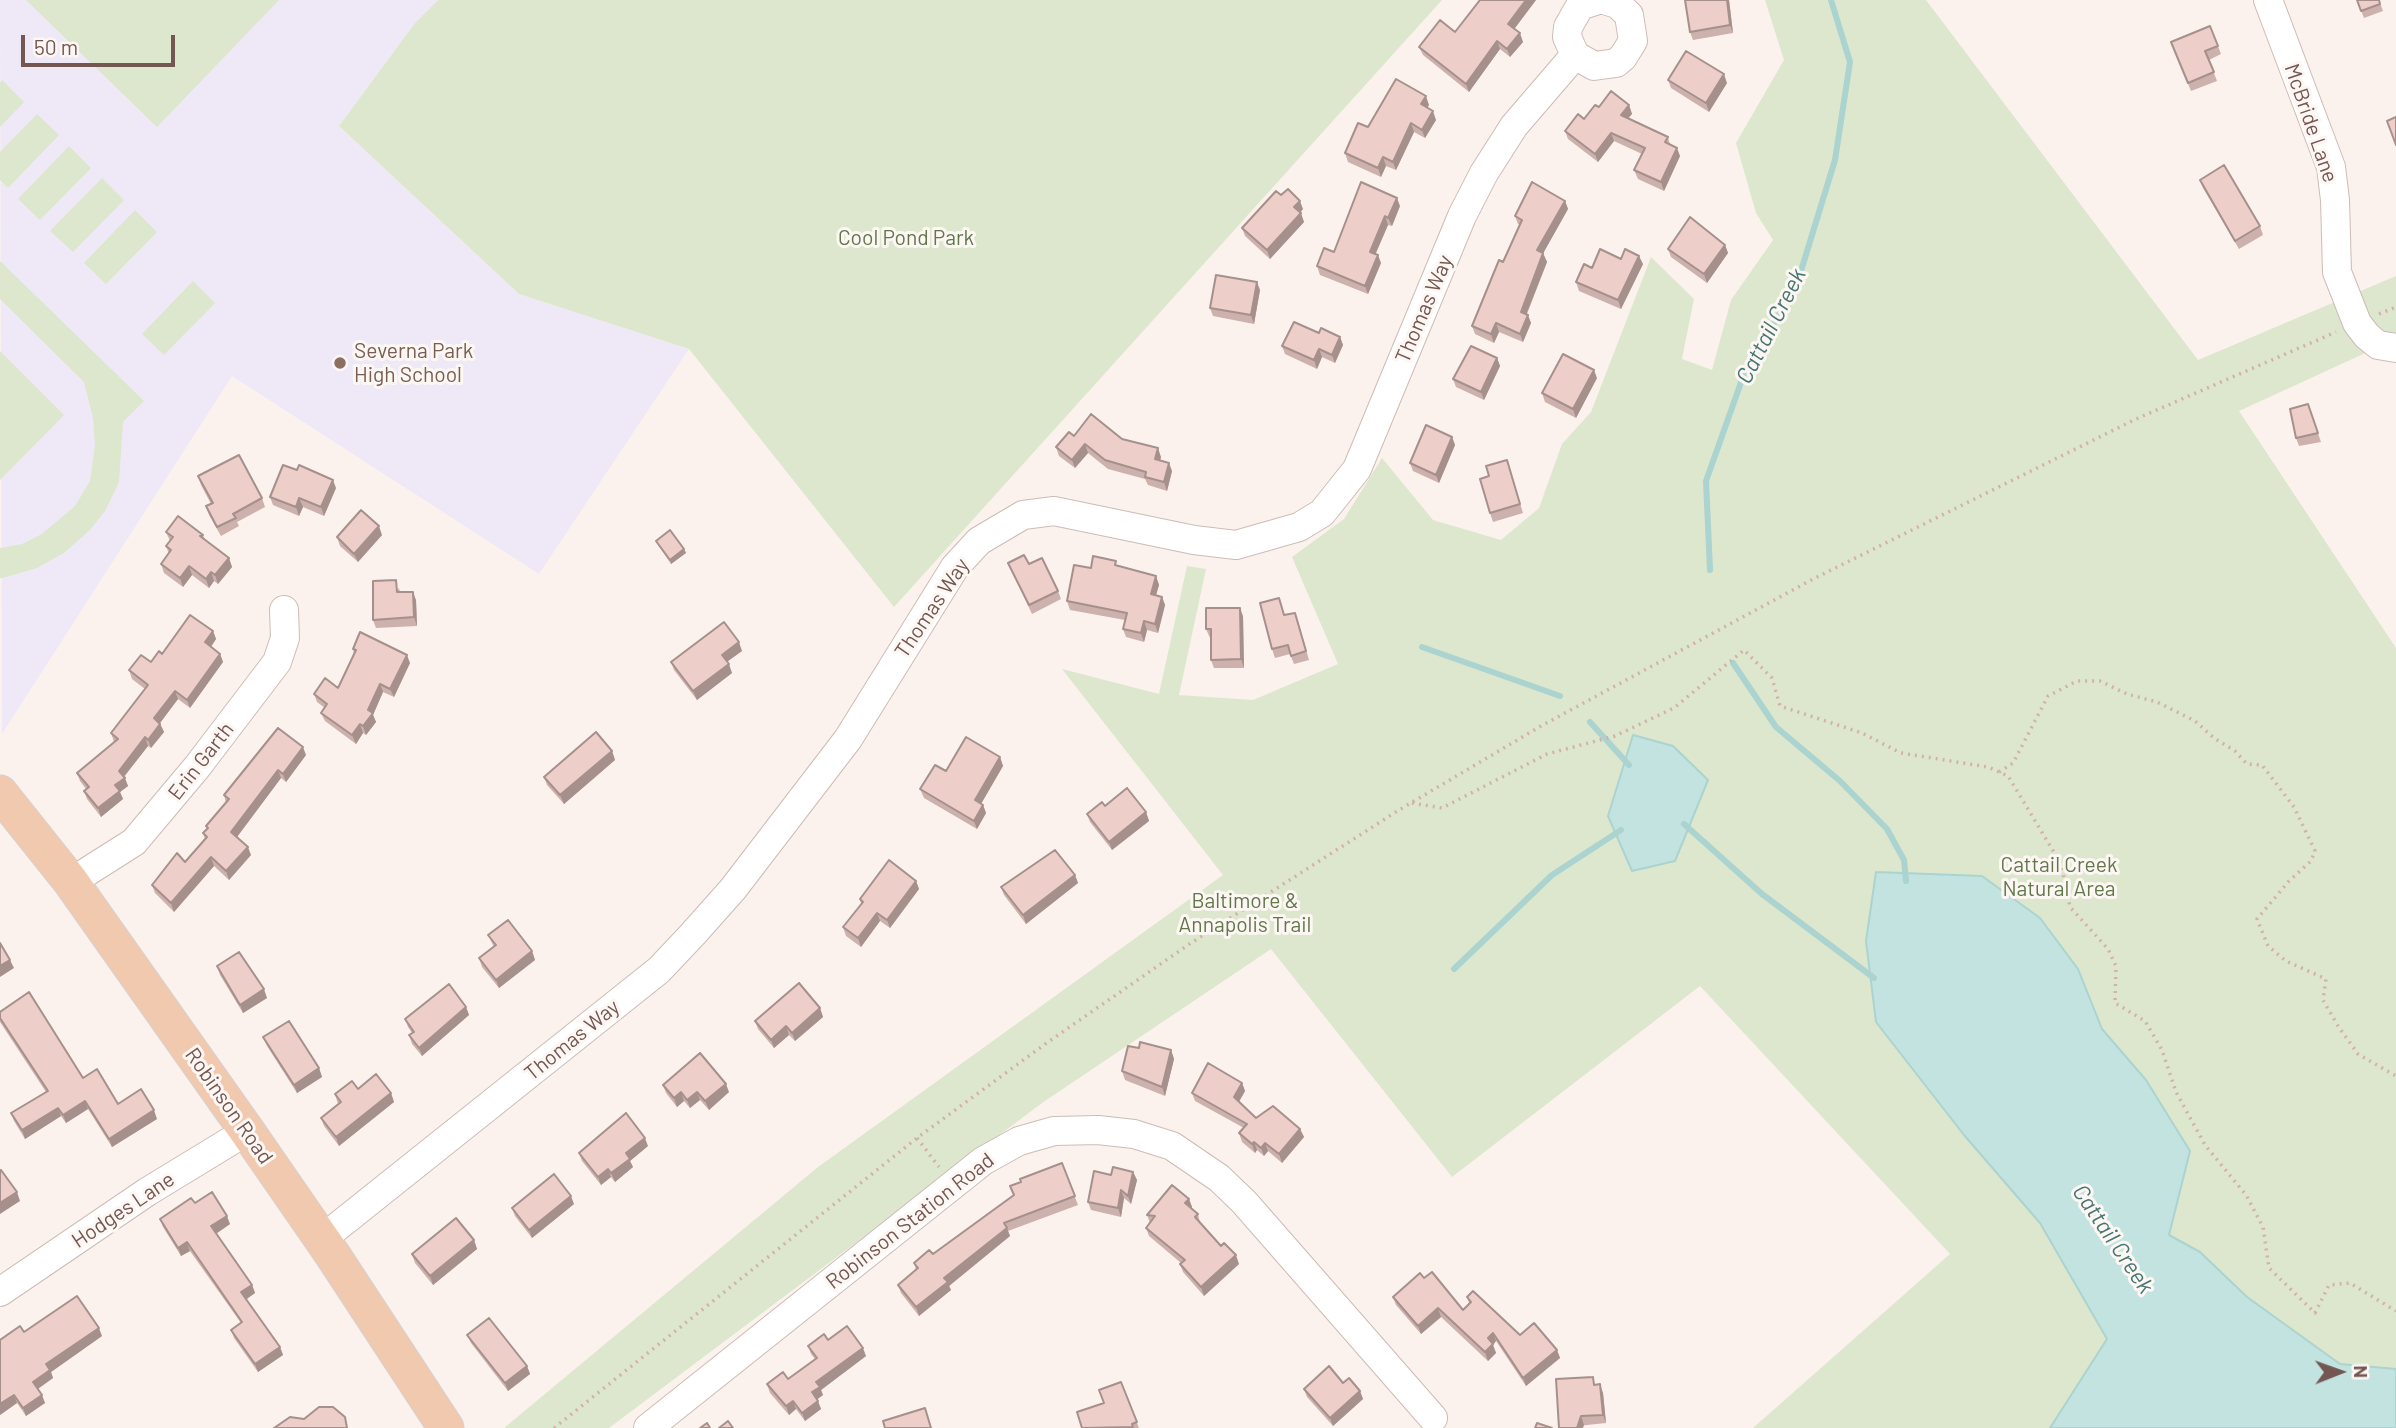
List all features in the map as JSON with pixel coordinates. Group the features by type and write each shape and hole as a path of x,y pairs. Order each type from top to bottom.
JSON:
{"main road":[{"name":"Robinson Road","path":"0,793 71,881 247,1131 322,1239 446,1428"}],"street":[{"path":"1598,0 1580,6 1572,16 1567,37 1575,55 1594,66 1616,63 1629,50 1634,32 1629,15 1617,4 1604,0"},
{"name":"McBride Lane","path":"2268,0 2331,167 2335,200 2337,272 2357,323 2378,345 2396,348"},
{"name":"Thomas Way","path":"322,1239 659,970 693,934 733,889 848,738 955,567 979,541 1023,515 1054,511 1194,540 1236,545 1299,527 1322,513 1357,469 1462,216 1485,173 1514,126 1575,55"},
{"name":"Erin Garth","path":"71,881 134,842 197,767 277,663 285,638 284,610"},
{"name":"Robinson Station Road","path":"648,1428 983,1161 1018,1141 1055,1131 1098,1130 1134,1134 1172,1146 1196,1160 1244,1202 1433,1419"},
{"name":"Hodges Lane","path":"0,1292 147,1192 247,1131"}],"path":[{"path":"554,1428 917,1138 1188,945 1410,803 1541,726 1827,572 2136,419 2396,307"},
{"path":"1410,803 1441,807 1547,754 1615,736 1674,708 1745,650 1772,678 1780,706 1862,733 1901,753 1988,767 2008,776 2062,864 2070,907 2108,949 2116,966 2115,1003 2145,1021 2162,1050 2176,1092 2205,1145 2252,1206 2263,1227 2269,1268 2315,1313 2329,1285 2350,1283 2396,1311"},
{"path":"1999,772 2013,763 2048,696 2077,681 2100,681 2127,694 2157,702 2195,721 2214,738 2235,751 2247,764 2262,765 2294,807 2315,851 2311,861 2258,919 2268,946 2286,961 2326,979 2323,1000 2358,1054 2396,1076"},
{"path":"917,1138 952,1184"}],"shaded area":[{"name":"Severna Park High School","path":"0,0 438,0 415,23 339,126 519,294 689,349 539,574 232,376 2,734"}],"green space":[{"path":"26,0 279,0 157,127"},
{"name":"Cool Pond Park","path":"438,0 1442,0 894,607 689,349 519,294 339,126 415,23"},
{"path":"1765,0 1926,0 2198,360 2396,276 2396,339 2239,411 2396,648 2396,1428 1753,1428 1950,1254 1700,986 1452,1177 1271,949 1042,1103 609,1428 504,1428 818,1167 1223,875 1062,669 1159,694 1187,566 1206,569 1179,695 1253,700 1338,664 1292,557 1344,519 1382,458 1433,520 1501,540 1539,508 1562,444 1591,412 1651,257 1694,299 1682,359 1712,370 1731,300 1773,240 1756,213 1736,143 1784,60"},
{"path":"2,80 24,102 0,127 0,83"},
{"path":"37,114 59,135 8,188 0,180 0,152"},
{"path":"69,146 91,168 40,220 18,199"},
{"path":"102,178 124,200 73,252 50,231"},
{"path":"135,210 157,232 106,284 84,263"},
{"path":"0,261 144,401 123,422 119,482 105,511 90,530 64,553 37,568 3,578 0,578 0,548 22,544 42,534 75,506 90,481 95,445 93,418 84,382 0,299"},
{"path":"193,281 215,303 164,355 142,334"},
{"path":"0,351 64,415 0,480"}],"water":[{"path":"1633,735 1673,746 1708,780 1675,861 1632,871 1608,816"},
{"path":"1876,872 1982,876 2040,918 2078,969 2102,1029 2146,1080 2190,1151 2169,1235 2200,1252 2247,1297 2340,1364 2396,1369 2396,1428 2050,1428 2107,1339 2040,1223 1964,1135 1876,1022 1866,941"}],"building":[{"path":"1480,0 1526,0 1508,24 1520,33 1507,49 1497,41 1466,84 1419,47 1440,20 1455,32"},
{"path":"1685,0 1727,0 1730,25 1690,32"},
{"path":"2357,0 2379,0 2380,4 2361,11"},
{"path":"2210,26 2218,46 2205,51 2214,72 2188,83 2171,42"},
{"path":"1686,51 1724,74 1706,103 1668,80"},
{"path":"1396,79 1426,96 1421,104 1433,111 1422,130 1411,123 1393,162 1383,157 1378,168 1345,153 1358,123 1368,127"},
{"path":"1611,91 1629,105 1621,115 1668,137 1665,142 1677,148 1661,182 1634,170 1645,148 1611,133 1595,154 1565,131 1578,114 1584,119 1595,105 1599,107"},
{"path":"2396,117 2396,145 2387,121"},
{"path":"2224,165 2260,226 2235,241 2200,180"},
{"path":"1361,182 1397,198 1388,218 1385,216 1370,252 1378,255 1365,286 1317,266 1324,248 1334,252"},
{"path":"1532,182 1565,201 1537,250 1543,253 1521,312 1528,315 1520,334 1496,323 1491,334 1472,326 1499,260 1503,262 1522,220 1515,216"},
{"path":"1288,189 1300,201 1294,207 1301,213 1267,250 1242,228 1276,191 1281,195"},
{"path":"1690,217 1725,245 1704,274 1668,249"},
{"path":"1600,249 1621,259 1625,249 1639,256 1618,300 1576,282 1584,264 1592,268"},
{"path":"1216,275 1257,282 1251,315 1210,308"},
{"path":"1294,322 1319,333 1321,328 1340,337 1332,355 1319,349 1314,360 1282,346"},
{"path":"1471,346 1497,358 1481,392 1453,379"},
{"path":"1563,354 1594,370 1573,409 1542,393"},
{"path":"2308,404 2318,433 2296,438 2290,409"},
{"path":"1091,414 1122,439 1158,448 1155,459 1169,463 1164,482 1145,477 1146,472 1105,460 1085,444 1072,460 1056,447 1069,432 1074,436"},
{"path":"1426,425 1452,437 1436,475 1410,463"},
{"path":"239,455 262,498 233,514 236,518 217,527 206,506 213,503 198,476"},
{"path":"1507,460 1520,504 1490,513 1480,479 1489,476 1486,466"},
{"path":"283,465 297,470 299,465 333,480 321,507 299,498 296,507 270,497"},
{"path":"361,510 379,526 354,554 337,537"},
{"path":"178,516 229,558 215,575 211,572 206,579 189,566 180,578 161,564 171,550 166,546 173,537 166,532"},
{"path":"670,530 684,549 670,560 656,541"},
{"path":"1024,555 1029,564 1042,558 1058,591 1029,605 1008,563"},
{"path":"1093,556 1116,561 1115,565 1156,576 1151,594 1162,597 1155,624 1144,621 1141,633 1123,629 1127,613 1067,601 1074,565 1091,568"},
{"path":"396,580 397,592 413,592 414,617 373,620 373,581"},
{"path":"1279,598 1284,615 1295,613 1306,651 1291,656 1288,645 1272,649 1260,603"},
{"path":"1206,608 1240,608 1241,659 1211,660 1211,629 1206,629"},
{"path":"190,615 213,631 205,642 220,654 187,700 175,691 154,718 160,724 148,740 145,737 119,771 125,778 115,785 120,791 98,808 84,791 89,787 77,773 118,739 111,733 148,685 129,670 141,655 151,662 159,651 162,654"},
{"path":"724,622 739,642 722,655 729,664 693,691 671,662"},
{"path":"360,632 407,655 390,689 380,684 368,710 373,713 352,735 321,713 327,704 314,694 325,678 338,688 356,650 353,649"},
{"path":"278,728 303,747 283,774 278,770 231,832 248,847 226,871 211,857 171,903 152,885 177,853 185,862 207,837 203,833 208,828 206,826 229,799 224,795"},
{"path":"596,732 612,751 560,795 544,777"},
{"path":"966,737 1000,757 975,800 983,805 974,821 920,789 935,765 946,771"},
{"path":"1127,788 1146,812 1109,842 1087,814 1102,802 1105,806"},
{"path":"1055,850 1075,875 1023,915 1001,887"},
{"path":"889,860 916,881 887,920 877,913 858,938 843,927 863,902 860,899"},
{"path":"508,920 532,951 496,980 479,958 496,945 488,935"},
{"path":"0,943 10,960 0,966"},
{"path":"239,952 264,989 240,1005 217,966"},
{"path":"799,983 820,1008 792,1033 786,1026 771,1040 755,1021"},
{"path":"449,984 466,1007 419,1048 409,1035 414,1032 405,1019"},
{"path":"29,992 83,1078 97,1069 118,1104 141,1089 154,1110 109,1139 85,1101 63,1115 58,1108 22,1130 11,1113 48,1091 0,1018 0,1012"},
{"path":"289,1021 319,1068 294,1085 263,1037"},
{"path":"1140,1042 1171,1050 1162,1087 1122,1071 1128,1046 1139,1048"},
{"path":"700,1053 726,1084 705,1101 697,1092 687,1100 681,1092 674,1098 663,1085"},
{"path":"1208,1063 1242,1083 1234,1097 1256,1118 1273,1106 1300,1129 1279,1154 1265,1143 1261,1148 1254,1142 1252,1144 1239,1133 1247,1124 1192,1093"},
{"path":"376,1074 391,1093 336,1137 321,1118 341,1102 335,1094 352,1081 358,1089"},
{"path":"626,1113 645,1138 626,1153 630,1159 611,1173 608,1169 598,1177 579,1153"},
{"path":"1062,1163 1075,1196 1004,1223 1007,1228 944,1278 948,1282 916,1307 898,1285 918,1268 914,1263 929,1250 933,1254 1014,1195 1010,1186 1021,1182 1020,1179"},
{"path":"1113,1167 1133,1172 1128,1196 1121,1190 1118,1208 1088,1202 1094,1171 1111,1175"},
{"path":"0,1171 17,1192 0,1203"},
{"path":"554,1174 571,1196 529,1230 512,1208"},
{"path":"1172,1185 1189,1199 1185,1203 1198,1214 1195,1217 1221,1246 1224,1243 1236,1255 1201,1287 1180,1264 1185,1260 1146,1228 1155,1216 1147,1215"},
{"path":"212,1192 227,1216 211,1226 252,1285 241,1292 280,1347 255,1364 231,1330 242,1322 187,1242 178,1248 160,1219 191,1198 195,1203"},
{"path":"456,1218 474,1240 430,1276 412,1254"},
{"path":"1432,1272 1463,1310 1471,1302 1467,1297 1473,1291 1520,1335 1534,1323 1557,1350 1523,1378 1493,1333 1488,1338 1493,1344 1485,1352 1438,1308 1418,1326 1393,1297 1420,1273 1424,1278"},
{"path":"77,1296 99,1328 46,1364 50,1370 33,1382 42,1395 23,1408 14,1395 0,1404 0,1340 20,1326 24,1332"},
{"path":"489,1318 527,1366 505,1383 467,1335"},
{"path":"847,1326 863,1348 816,1382 820,1387 812,1392 818,1401 802,1413 793,1401 786,1406 767,1384 783,1372 788,1379 817,1358 808,1346 824,1334 828,1340"},
{"path":"1329,1366 1343,1383 1349,1378 1360,1391 1330,1418 1304,1389"},
{"path":"1593,1377 1594,1385 1600,1384 1603,1415 1581,1416 1577,1428 1559,1428 1556,1379"},
{"path":"1121,1382 1137,1422 1132,1424 1133,1427 1082,1428 1077,1412 1104,1403 1099,1390"},
{"path":"319,1407 333,1407 345,1417 347,1428 274,1428 290,1417 304,1419"},
{"path":"925,1408 931,1428 885,1428 883,1421"},
{"path":"728,1421 733,1428 719,1428"},
{"path":"1537,1423 1552,1428 1535,1428"}],"waterway":[{"name":"Cattail Creek","path":"1710,570 1706,481 1744,374 1797,284 1835,160 1850,62 1831,0"},
{"name":"Cattail Creek","path":"1422,647 1560,696"},
{"name":"Cattail Creek","path":"1733,663 1776,727 1840,781 1887,829 1904,860 1906,881"},
{"name":"Cattail Creek","path":"1590,722 1629,765"},
{"name":"Cattail Creek","path":"1684,824 1762,894 1874,978"},
{"path":"1454,969 1552,875 1621,830"}],"place":[{"name":"Severna Park High School","path":"340,363"}],"park label":[{"name":"Cattail Creek Natural Area","path":"2059,877"},
{"name":"Baltimore & Annapolis Trail","path":"1245,913"}]}
